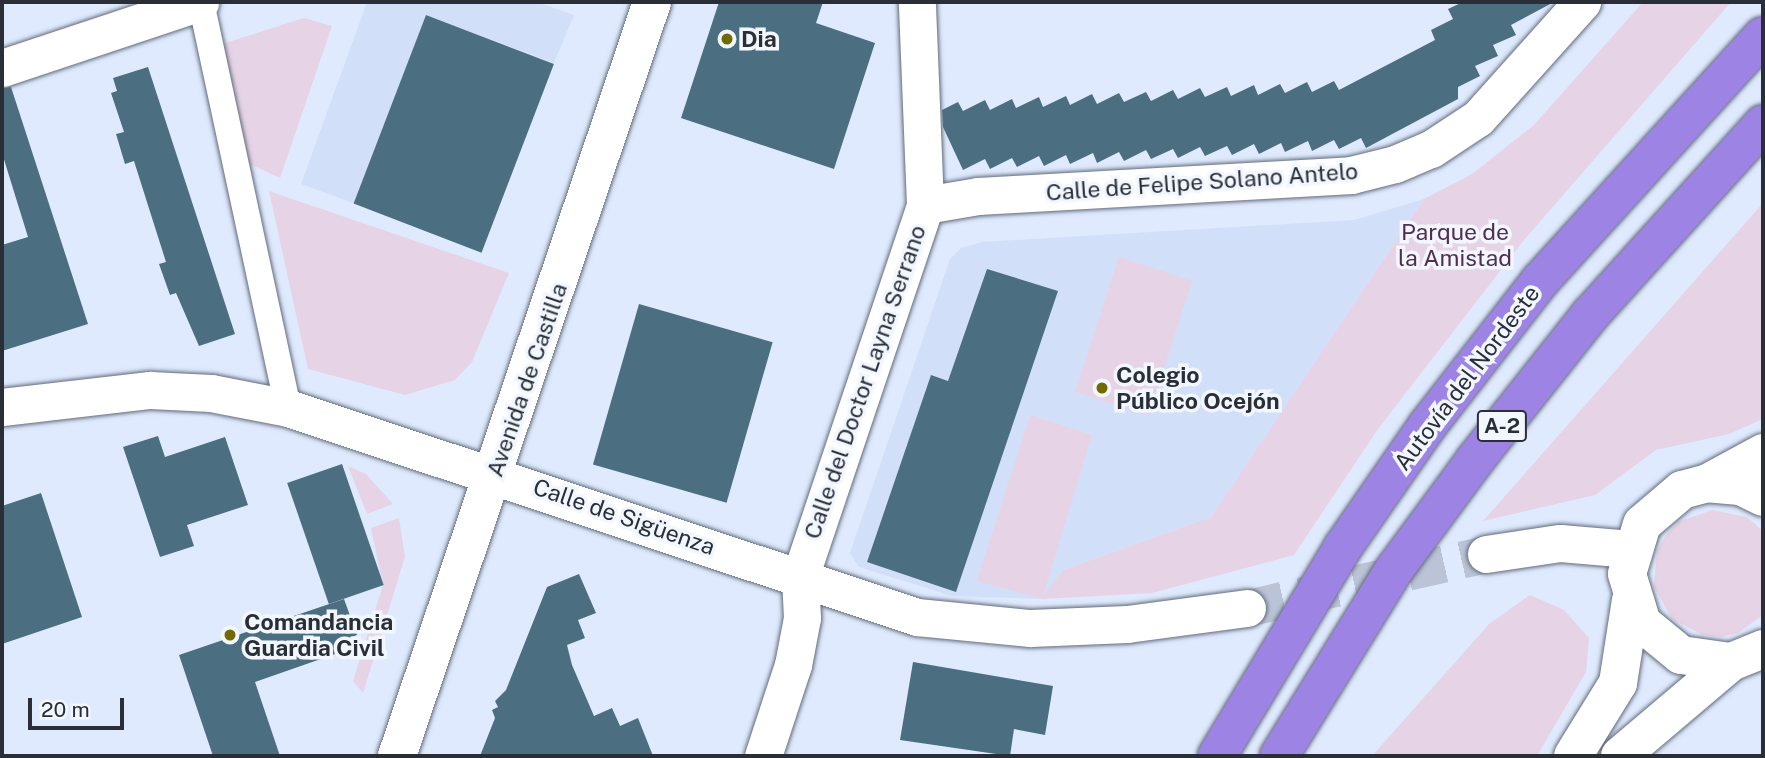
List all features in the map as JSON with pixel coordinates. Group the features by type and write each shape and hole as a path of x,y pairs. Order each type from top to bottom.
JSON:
{"highway":[{"name":"Autovía del Nordeste","path":"1217,756 1305,606 1427,426 1540,281 1763,36"},
{"name":"A-2","path":"1279,756 1394,570 1475,460 1590,315 1763,124"}],"street":[{"path":"2,68 201,2 288,408"},
{"name":"Avenida de Castilla","path":"397,756 652,2"},
{"name":"Calle del Doctor Layna Serrano","path":"764,756 793,665 802,618 800,577 925,205 917,2"},
{"name":"Calle de Felipe Solano Antelo","path":"925,205 978,196 1352,175 1395,164 1431,149 1478,118 1582,2"},
{"name":"Calle de Sigüenza","path":"2,407 150,390 211,393 288,408 494,473 917,617 984,625 1127,624 1247,608"},
{"path":"1573,756 1618,683 1631,600 1631,549 1659,504 1708,483 1763,453"},
{"path":"1708,483 1740,486 1763,497"},
{"path":"1486,554 1560,543 1631,549"},
{"path":"1631,600 1659,642 1681,656 1747,656"},
{"path":"1620,756 1747,656"}],"shaded area":[{"path":"367,2 537,2 574,15 554,63 426,15 356,204 301,184"},
{"name":"Colegio Público Ocejón","path":"1424,199 1211,517 1063,570 1042,599 952,596 859,567 850,553 950,259 961,248 982,242 1354,220"}],"green space":[{"name":"Parque de la Amistad","path":"1643,2 1731,2 1524,240 1378,429 1294,555 1152,593 1042,599 977,581 1030,415 1092,435 1043,596 1063,570 1211,517 1424,199 1472,174 1534,125"},
{"path":"304,18 332,26 280,178 248,163 222,44"},
{"path":"269,191 509,273 472,362 455,380 405,395 308,369"},
{"path":"1763,203 1763,419 1729,434 1656,450 1595,495 1483,521"},
{"path":"1119,257 1192,281 1148,416 1075,392"},
{"path":"348,466 366,474 393,504 367,514"},
{"path":"1712,510 1747,517 1763,531 1763,615 1738,633 1721,637 1703,635 1672,619 1654,587 1657,551 1666,535 1678,522"},
{"path":"399,518 405,557 363,693 353,681 383,585 371,528"},
{"path":"1530,595 1564,610 1589,638 1586,672 1537,756 1372,756 1489,624"}],"building":[{"path":"719,2 823,2 816,23 875,43 834,169 681,118"},
{"path":"1463,2 1554,2 1511,25 1516,35 1493,45 1498,56 1475,66 1480,76 1458,87 1458,99 1366,148 1361,138 1339,149 1334,140 1312,151 1308,141 1285,152 1281,143 1259,154 1254,144 1232,155 1227,146 1205,156 1200,147 1178,158 1173,149 1151,159 1146,150 1124,161 1119,152 1097,163 1093,153 1070,164 1066,155 1044,166 1039,156 1017,167 1012,158 990,169 985,159 963,170 943,127 942,110 958,102 963,111 985,100 990,110 1012,99 1016,108 1039,97 1043,107 1066,96 1070,105 1092,94 1097,104 1119,93 1124,102 1146,92 1151,101 1173,90 1178,99 1200,88 1205,97 1227,87 1231,96 1254,85 1258,95 1280,84 1285,93 1307,82 1312,92 1334,81 1339,90 1435,40 1431,30 1453,19 1448,9"},
{"path":"426,15 554,64 482,253 354,204"},
{"path":"148,67 235,334 199,346 176,293 170,295 159,264 166,262 134,161 125,164 116,134 124,132 111,93 117,91 113,78"},
{"path":"11,87 88,324 2,351 2,245 28,237 2,153 2,88"},
{"path":"987,269 1058,291 956,592 867,562 931,375 948,381"},
{"path":"639,304 773,342 727,503 593,465"},
{"path":"158,436 165,457 225,437 248,505 187,525 194,546 160,557 123,447"},
{"path":"342,464 384,585 329,604 287,483"},
{"path":"41,493 82,617 2,644 2,506"},
{"path":"579,574 596,613 578,620 585,638 567,645 572,665 594,716 612,708 620,726 638,718 653,756 480,756 495,718 492,710 498,707 495,701 506,690 547,587"},
{"path":"344,599 357,635 335,643 338,653 255,682 280,756 213,756 179,655"},
{"path":"913,662 1053,686 1045,735 1014,729 1010,756 900,740"}],"tunnel":[{"path":"1247,608 1486,554"}],"place":[{"name":"Dia","path":"727,39"},
{"name":"Colegio Público Ocejón","path":"1102,388"},
{"name":"Comandancia Guardia Civil","path":"230,635"}]}
